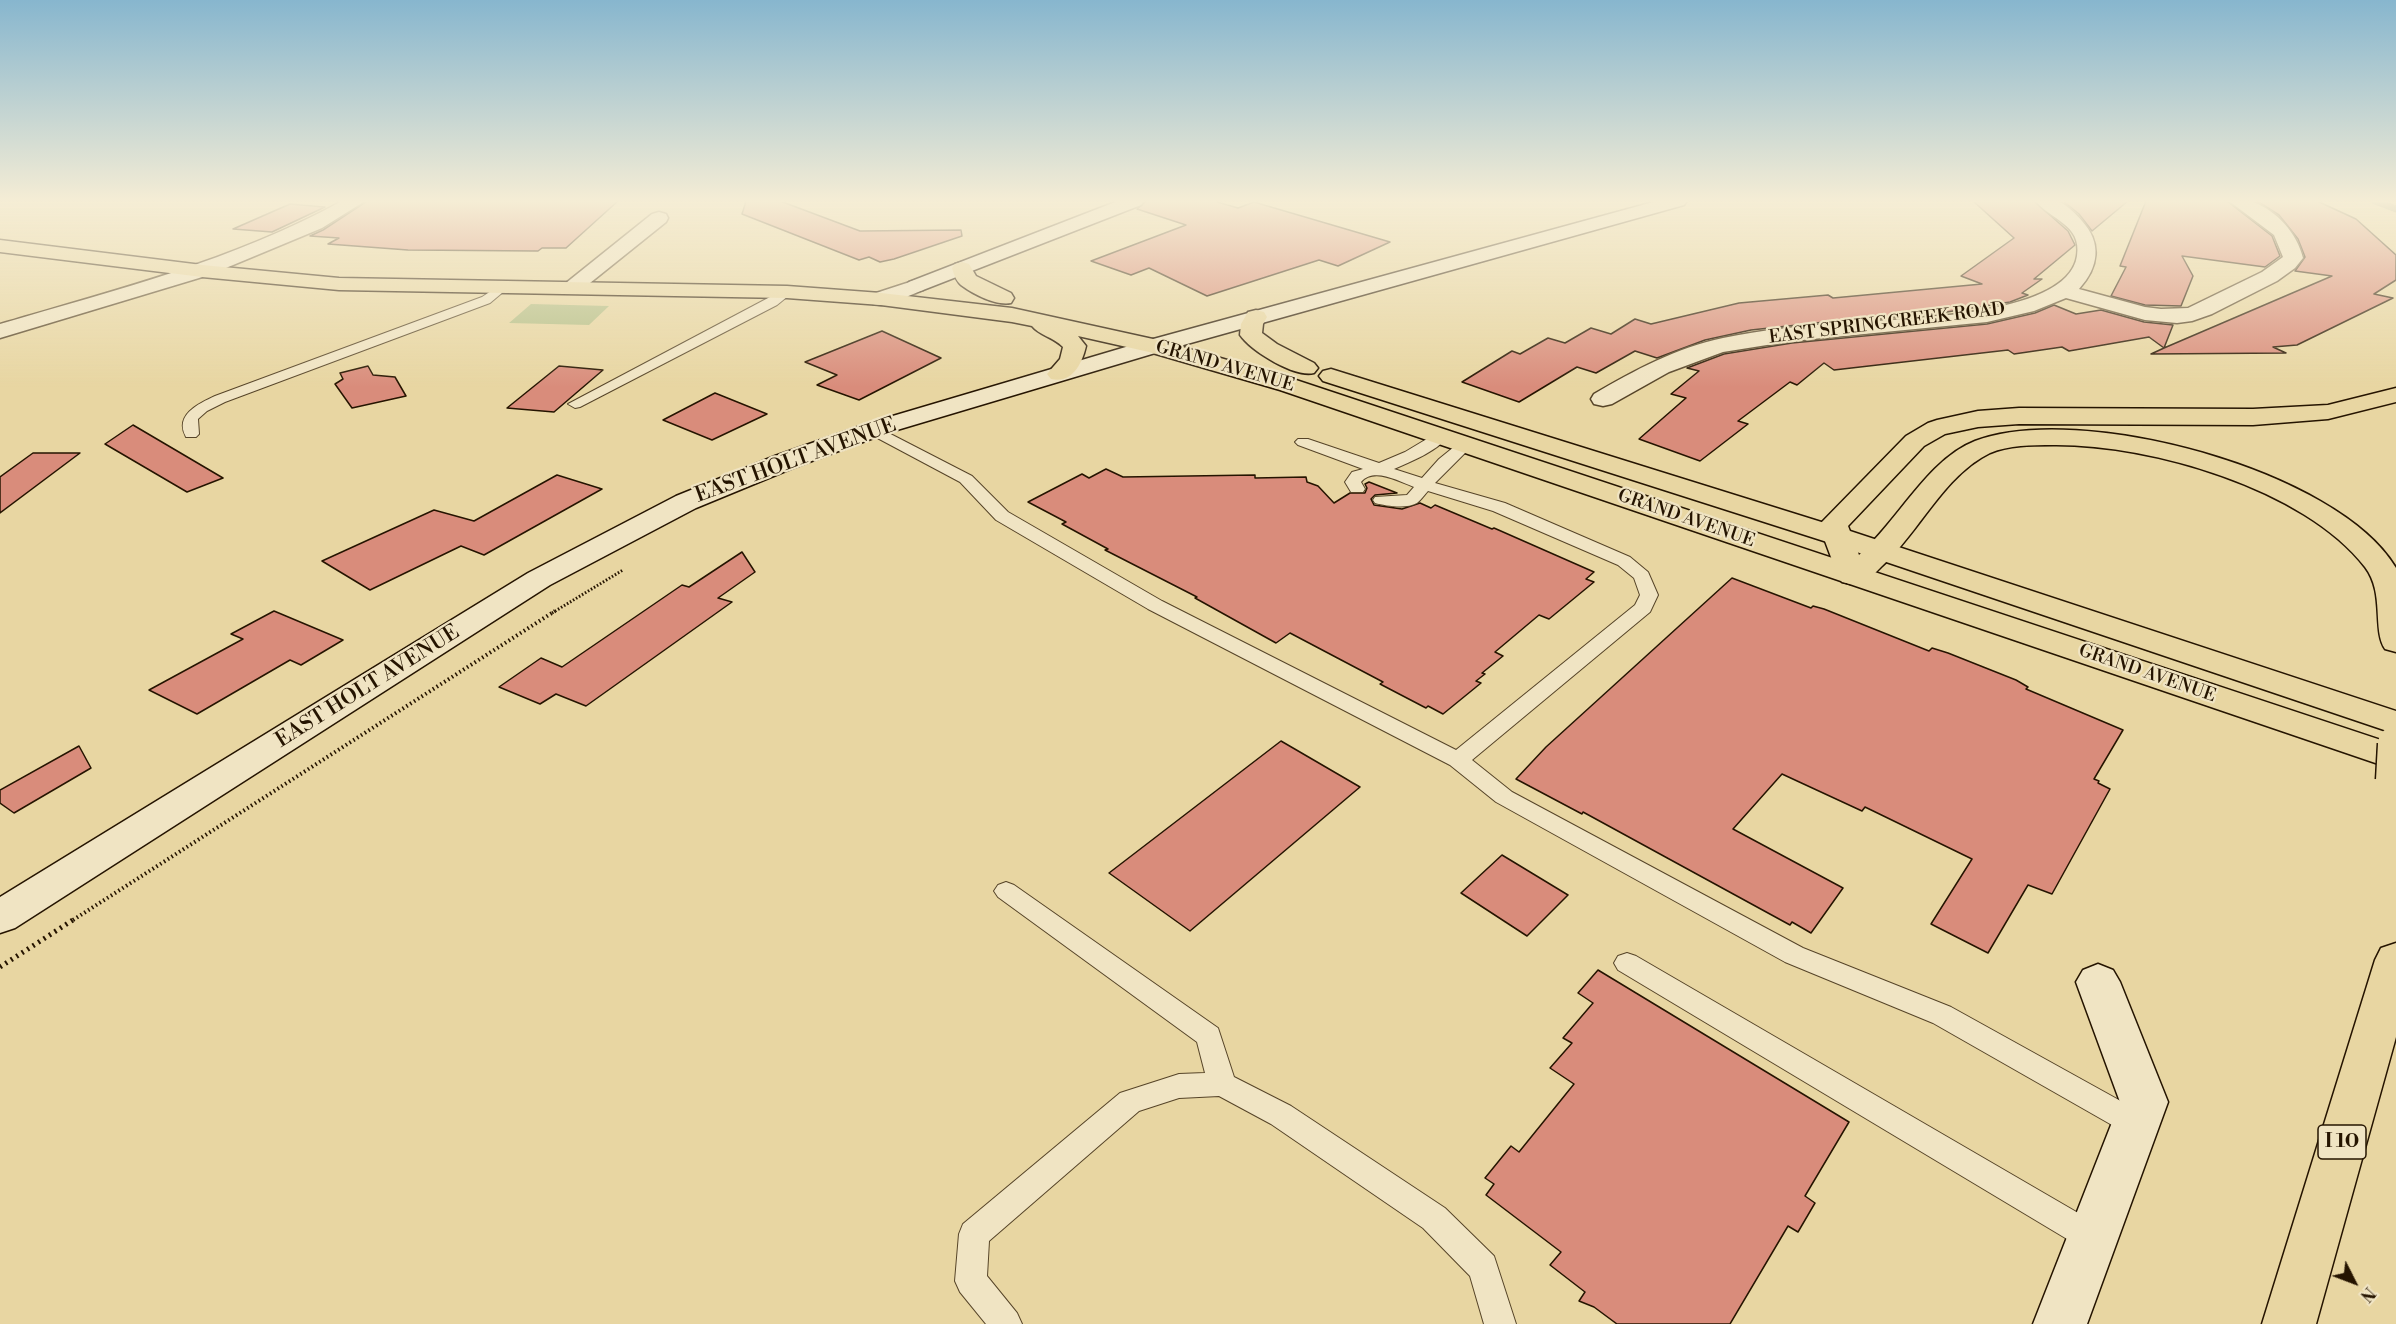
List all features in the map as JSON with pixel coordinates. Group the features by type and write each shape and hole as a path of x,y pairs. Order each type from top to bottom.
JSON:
{"main road":[{"name":"GRAND AVENUE","path":"136,263 339,284 788,292 882,299 1021,317 1154,346 1288,385 1853,576 2395,767"},
{"name":"GRAND AVENUE","path":"293,263 345,268 450,273 790,275 916,286 1056,305 1195,334 1838,536 2396,723"},
{"path":"962,268 967,280 1003,298"},
{"path":"1021,317 1062,333 1076,346 1071,361 1059,374"},
{"path":"1256,317 1252,324 1251,335 1269,349 1306,368"},
{"path":"2396,394 2328,412 2253,417 2019,416 1978,420 1937,428 1915,441 1833,525 1853,576 1881,551 1959,460 1985,446 2017,438 2053,436 2094,438 2141,446 2197,460 2250,478 2302,502 2343,528 2365,547 2379,565 2394,594 2396,642"},
{"name":"I 10","path":"2289,1324 2396,960"}],"street":[{"path":"0,332 202,271 221,263"},
{"path":"573,287 604,263"},
{"path":"882,299 975,263"},
{"name":"EAST HOLT AVENUE","path":"0,917 539,579 686,502 784,462 873,430 1195,334 1453,263"},
{"path":"2085,263 2084,267 2065,291 2150,314 2177,317 2194,314 2270,276 2289,263"},
{"name":"EAST SPRINGCREEK ROAD","path":"1604,399 1659,366 1722,345 1947,321 2018,308 2065,291"},
{"path":"2060,1324 2144,1102 2098,982"}],"lane":[{"path":"191,434 190,418 202,408 220,399 486,300 503,287"},
{"path":"575,404 773,302 788,292"},
{"path":"873,430 966,479 1002,516 1155,605 1458,760 1504,797 1794,955 1942,1015 2136,1124"},
{"path":"1357,489 1353,482 1358,475 1382,470 1453,441"},
{"path":"1381,500 1412,499 1445,462 1453,441"},
{"path":"1303,442 1425,485 1499,507 1624,561 1642,576 1649,595 1643,608 1458,760"},
{"path":"1006,891 1209,1036 1222,1084"},
{"path":"1627,963 2093,1238"},
{"path":"1006,1324 971,1281 974,1234 1130,1102 1179,1086 1222,1084 1281,1114 1434,1218 1483,1268 1500,1324"}],"path":[{"path":"0,967 530,626 628,567"}],"green space":[{"path":"531,304 609,306 589,325 509,323"}],"building":[{"path":"1096,263 1310,263 1207,296 1149,268 1131,275"},
{"path":"1328,263 1345,263 1338,266"},
{"path":"1979,263 2054,263 2034,279 2042,279 2022,293 2028,295 2010,302 1934,314 1751,330 1705,340 1657,358 1635,351 1596,373 1577,367 1519,402 1462,382 1512,351 1520,354 1548,338 1565,343 1591,328 1611,334 1635,319 1651,324 1739,303 1828,295 1833,298 1982,284 1961,276"},
{"path":"2121,263 2186,263 2193,276 2181,306 2145,305 2111,296 2126,267 2120,266"},
{"path":"2233,263 2271,263 2265,267"},
{"path":"2301,263 2396,263 2396,280 2374,294 2393,298 2297,345 2273,347 2286,353 2151,354 2332,276 2295,271"},
{"path":"2054,305 2076,314 2101,310 2144,322 2173,325 2164,348 2149,337 2069,351 2062,347 2014,354 2008,350 1834,370 1824,363 1797,385 1790,382 1738,421 1748,424 1700,461 1639,439 1686,398 1671,394 1699,371 1687,368 1724,354 1792,343 1987,324 2035,313"},
{"path":"882,331 941,358 859,400 817,385 837,375 805,362"},
{"path":"368,366 373,375 395,377 406,396 352,408 335,384 343,379 340,373"},
{"path":"559,366 603,370 554,412 507,408"},
{"path":"715,393 767,414 712,440 663,420"},
{"path":"133,425 223,478 187,492 105,444"},
{"path":"33,453 80,453 0,513 0,477"},
{"path":"1106,469 1123,477 1255,475 1255,478 1306,477 1307,482 1318,486 1334,503 1350,493 1365,493 1367,488 1365,484 1369,482 1397,493 1375,495 1371,499 1374,505 1402,509 1420,503 1431,508 1435,505 1594,572 1586,579 1594,582 1549,619 1539,615 1495,652 1503,656 1482,673 1485,674 1476,681 1481,683 1443,714 1428,706 1426,708 1380,684 1383,682 1290,633 1276,643 1195,598 1197,597 1105,550 1108,549 1062,524 1066,522 1028,502 1082,474 1089,478"},
{"path":"557,475 602,489 484,555 461,546 370,590 322,561 434,510 474,521"},
{"path":"742,552 755,572 718,598 732,602 586,706 556,694 540,704 499,687 541,658 562,667 682,585 689,587"},
{"path":"1732,578 1811,608 1813,606 1824,609 1929,651 1932,648 1948,653 2016,680 2028,687 2026,689 2123,730 2094,779 2110,789 2052,894 2028,885 1988,953 1931,924 1972,859 1865,807 1862,811 1782,774 1733,829 1843,888 1811,933 1792,922 1790,925 1583,812 1582,814 1516,779 1546,747"},
{"path":"274,611 343,640 301,665 290,660 197,714 149,690 243,639 231,634"},
{"path":"1281,741 1360,787 1190,931 1109,873"},
{"path":"79,746 91,768 14,813 0,803 0,790"},
{"path":"1502,855 1568,895 1527,936 1461,893"},
{"path":"1598,970 1849,1122 1805,1196 1815,1203 1798,1232 1788,1226 1730,1324 1617,1324 1594,1307 1579,1301 1585,1292 1550,1265 1561,1252 1486,1195 1494,1184 1485,1178 1511,1146 1519,1152 1574,1084 1550,1068 1572,1043 1563,1038 1593,1003 1578,993"}]}
